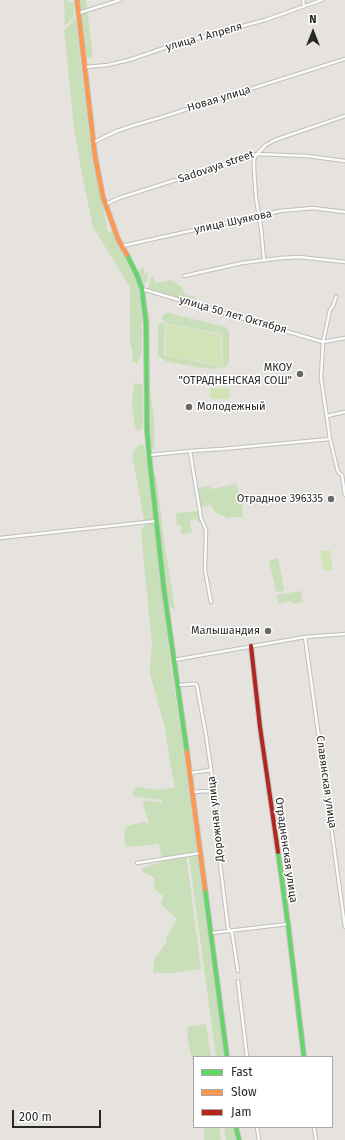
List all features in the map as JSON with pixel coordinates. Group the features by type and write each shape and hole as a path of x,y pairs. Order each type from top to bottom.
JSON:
{"street":[{"path":"77,0 95,156 102,190 118,239 137,275 142,289 146,324 147,430 156,521 227,1056"},
{"path":"79,13 120,0"},
{"path":"303,0 304,6"},
{"name":"улица 1 Апреля","path":"85,67 108,65 129,60 174,45 265,20 322,0"},
{"name":"Новая улица","path":"94,142 135,124 156,119 345,59"},
{"name":"Sadovaya street","path":"106,204 119,198 257,154 266,145 275,140 345,116"},
{"path":"264,260 254,169 254,159 257,154 307,156 345,161"},
{"name":"улица Шуякова","path":"122,246 280,212 313,208 345,212"},
{"path":"184,276 242,263 281,258 345,262"},
{"name":"улица 50 лет Октября","path":"142,289 323,342 345,338"},
{"path":"336,297 330,310 323,342 321,378 330,439 338,472 342,475 345,495"},
{"path":"327,416 345,412"},
{"path":"149,455 330,439"},
{"path":"190,451 201,518 206,530 205,570 211,602"},
{"path":"0,538 156,521"},
{"path":"174,660 305,637 345,634"},
{"name":"Славянская улица","path":"305,637 345,927"},
{"name":"Отрадненская улица","path":"251,646 261,734 288,924 304,1056"},
{"name":"Дорожная улица","path":"178,685 196,684 197,686 217,811 217,838 228,928 232,933 238,971"},
{"path":"189,773 211,770"},
{"path":"192,792 214,790"},
{"path":"137,863 200,853"},
{"path":"210,933 288,924"},
{"path":"238,981 248,1056"},
{"path":"236,1128 239,1140"},
{"path":"257,1128 259,1140"},
{"path":"314,1128 316,1140"}],"green space":[{"path":"64,0 68,0 68,3 74,2 74,16 65,26"},
{"path":"80,0 86,0 93,58 86,58"},
{"path":"74,18 76,21 92,158 107,227 108,231 112,232 133,272 140,297 142,352 138,364 132,362 133,354 130,342 130,287 93,227 82,174 74,127 64,30 70,25"},
{"path":"143,267 145,274 149,272 144,284 138,270"},
{"path":"152,275 156,283 171,280 182,287 185,295 195,297 198,304 148,288"},
{"path":"146,303 150,317 150,390 154,419 155,451 151,447 148,404"},
{"path":"168,313 226,327 229,332 229,363 226,367 213,369 195,367 166,361 158,356 158,324 163,323 165,325 164,355 223,367 222,334 165,323 162,319 163,314"},
{"path":"166,324 221,335 222,366 166,355"},
{"path":"134,383 142,384 143,428 137,431 132,404"},
{"path":"210,388 230,388 230,399 210,399"},
{"path":"143,444 145,449 171,668 182,738 224,1056 216,1056 189,856 184,851 186,854 201,969 172,973 154,973 153,969 155,958 167,942 166,938 177,919 161,904 163,896 154,888 155,878 143,872 142,868 162,862 159,844 128,847 124,842 126,826 144,822 149,824 143,805 144,800 163,803 162,800 134,796 132,792 137,787 157,790 175,787 164,724 150,674 152,646 141,530 145,525 132,454 138,446"},
{"path":"156,474 164,540 175,609 170,608 166,587 153,476"},
{"path":"236,484 242,501 243,517 231,517 228,519 214,511 211,505 202,507 199,499 198,488 208,486 213,489"},
{"path":"199,511 200,522 198,522 197,519 190,520 192,533 181,534 181,526 177,525 176,513"},
{"path":"330,550 333,570 323,571 320,551"},
{"path":"278,558 284,590 276,592 269,560"},
{"path":"301,591 303,602 292,604 291,601 278,604 277,595"},
{"path":"206,1024 211,1056 193,1056 193,1063 187,1036 188,1027"},
{"path":"204,1128 219,1128 221,1140 204,1140"},
{"path":"224,1128 234,1128 235,1140 226,1140"}],"traffic: fast":[{"path":"127,255 142,289 146,324 147,430 150,464 164,590 187,752"},
{"path":"278,852 304,1056"},
{"path":"205,889 227,1056"},
{"path":"236,1128 239,1140"}],"traffic: slow":[{"path":"77,0 95,156 103,197 118,239 127,255"},
{"path":"187,752 205,889"}],"traffic: jam":[{"path":"251,646 260,727 278,852"}],"place":[{"name":"МКОУ \"ОТРАДНЕНСКАЯ СОШ\"","path":"300,374"},
{"name":"Молодежный","path":"189,407"},
{"name":"Отрадное 396335","path":"331,499"},
{"name":"Малышандия","path":"268,631"}]}
